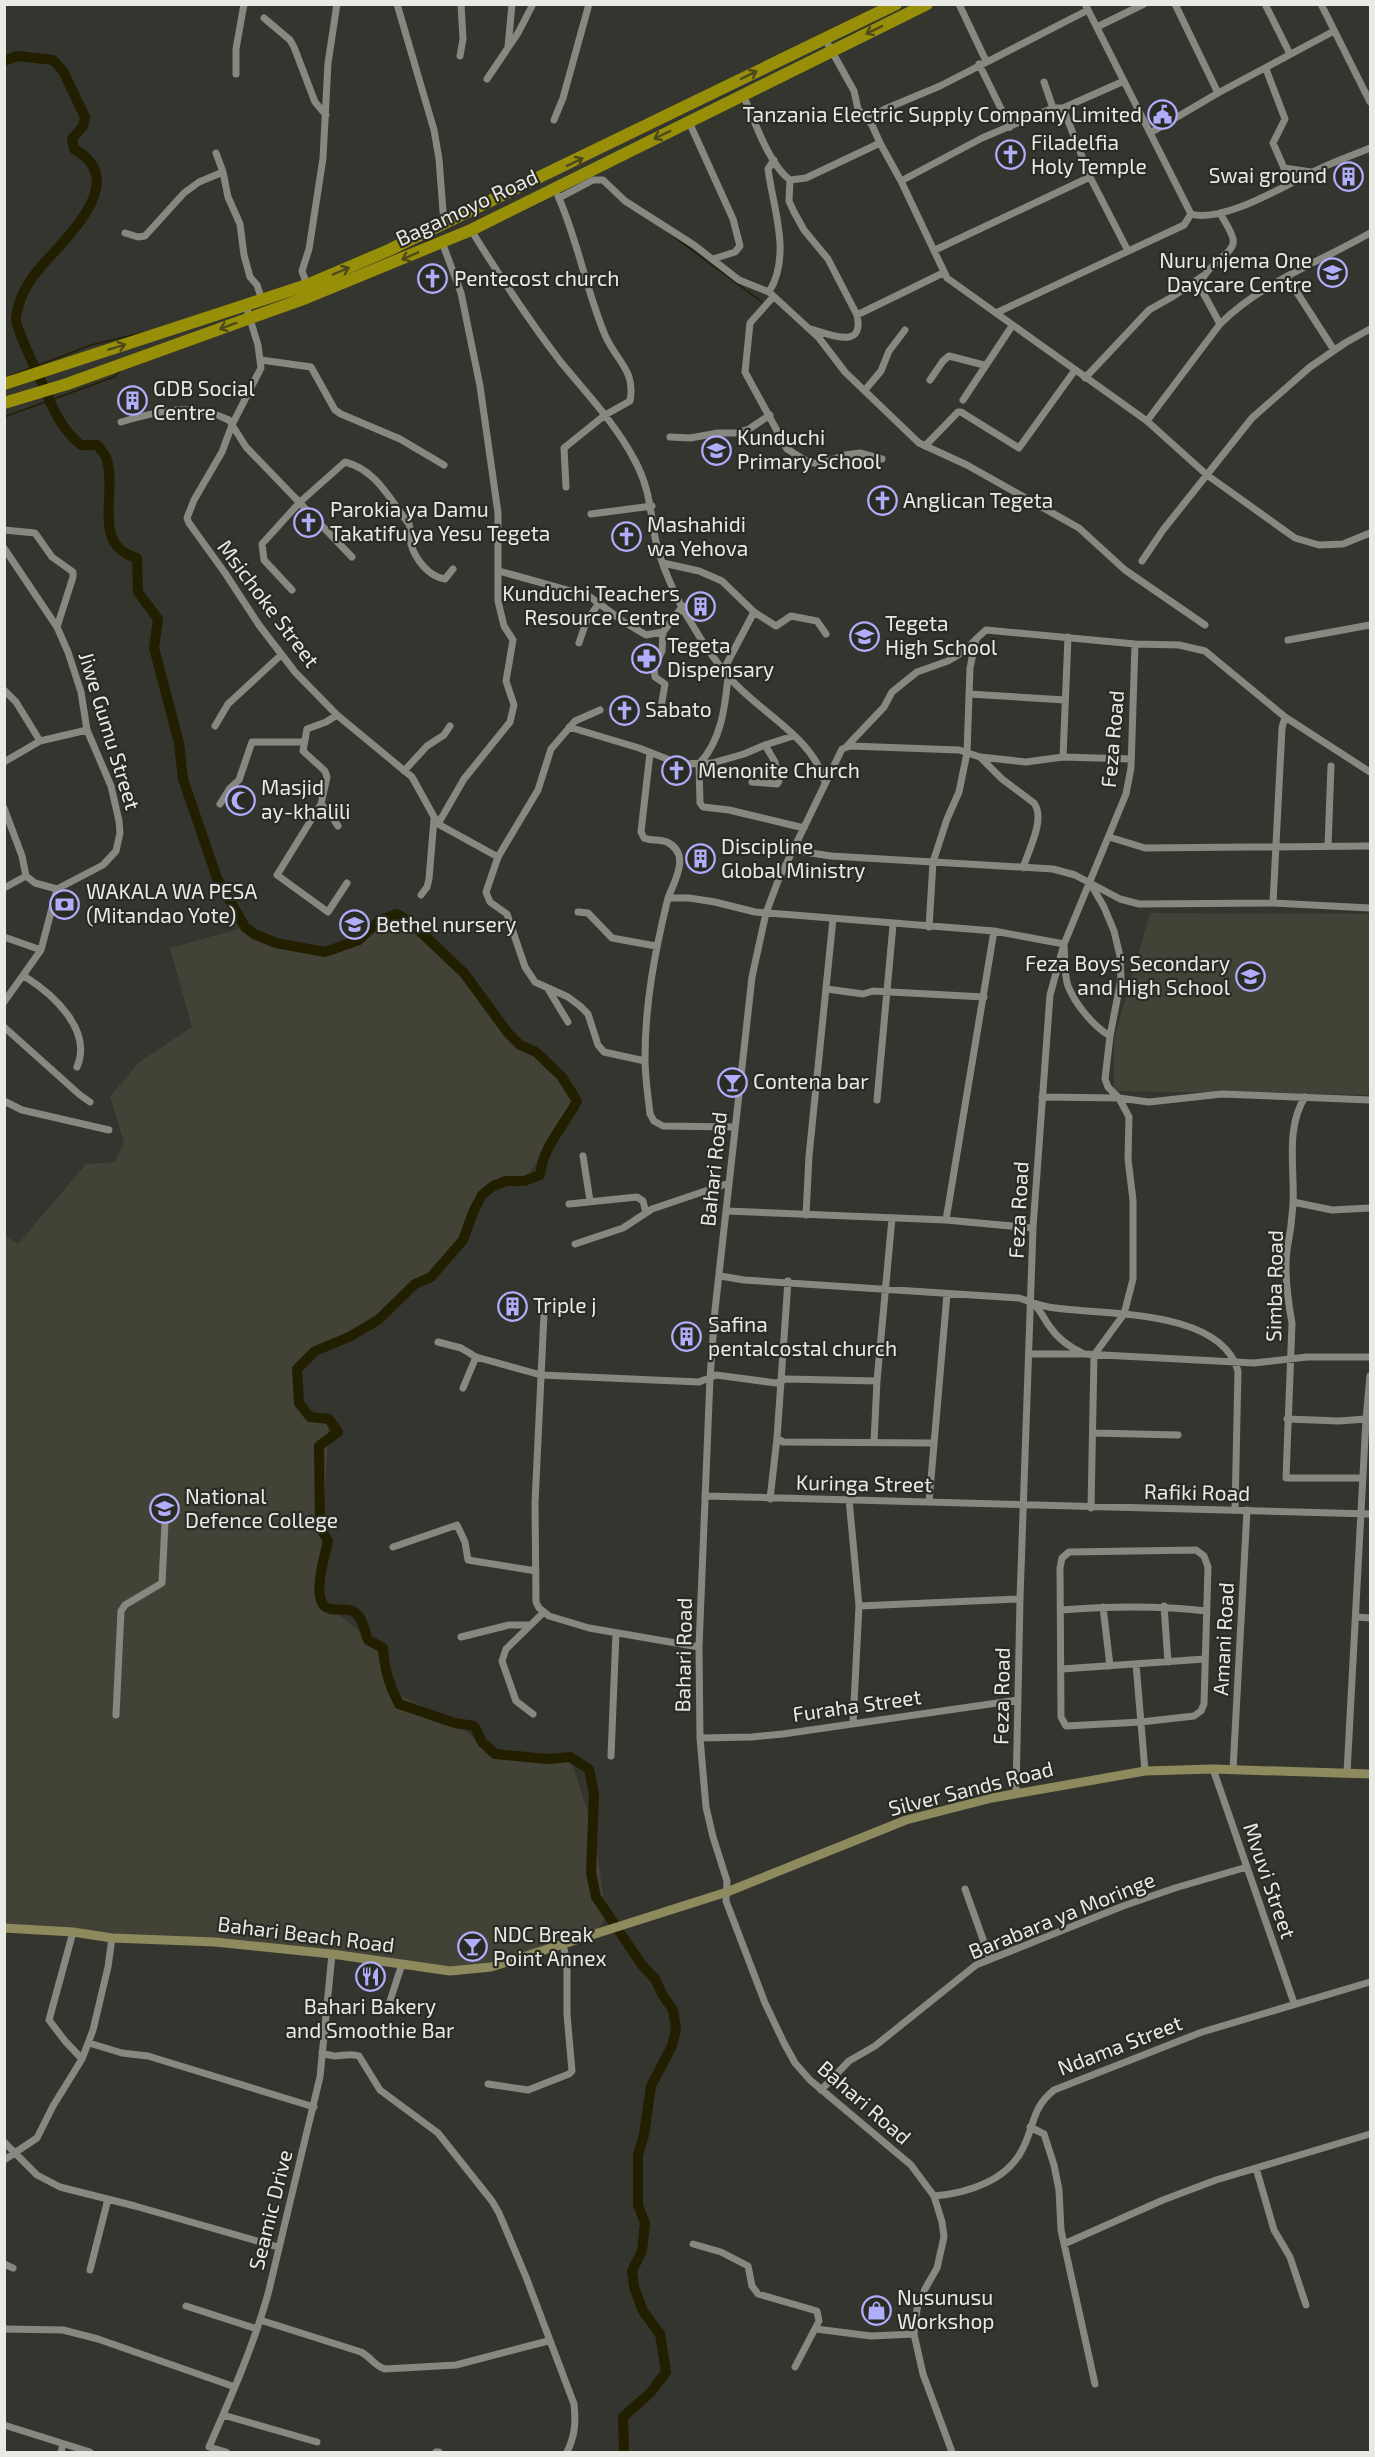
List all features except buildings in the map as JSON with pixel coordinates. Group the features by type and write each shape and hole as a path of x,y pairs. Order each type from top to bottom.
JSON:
{"highway":[{"name":"Bagamoyo Road","path":"4,403 67,384 248,312 262,300 307,285 389,250 896,4"},
{"name":"Bagamoyo Road","path":"4,384 359,277 556,194 689,122 927,4"}],"street":[{"path":"236,74 236,49 244,4"},
{"path":"307,285 302,271 313,224 323,158 328,63 337,4"},
{"path":"388,4 397,7 434,130 439,159 444,225"},
{"path":"460,56 463,39 461,4"},
{"path":"508,48 512,4"},
{"path":"487,79 533,4"},
{"path":"554,120 589,4"},
{"path":"959,4 1010,127"},
{"path":"1096,27 1144,4"},
{"path":"1175,4 1218,93"},
{"path":"1265,4 1290,54"},
{"path":"1321,4 1371,102"},
{"path":"868,119 885,109 940,86 1087,7 1191,214"},
{"path":"264,18 283,33 294,47 315,102 326,115"},
{"path":"1150,133 1218,93 1334,31"},
{"path":"825,39 854,91 858,109 868,119 902,181 935,250 943,273 1012,326 1147,421 1207,475 1295,538 1319,545 1343,544 1371,533"},
{"path":"1266,69 1285,119 1274,138 1275,149 1284,168 1311,172"},
{"path":"902,181 973,143 1053,108 1063,108 1124,81"},
{"path":"1044,82 1053,108"},
{"path":"743,95 774,160 784,176 790,180 806,178 880,143"},
{"path":"1063,108 1090,177 1128,251"},
{"path":"689,122 740,240 740,246 735,252 713,259"},
{"path":"1191,214 1220,213 1276,192 1311,172 1371,148"},
{"path":"216,153 228,197 240,224 244,255 250,277 257,285 262,300"},
{"path":"774,160 768,170 779,228 780,248 777,277 771,295 750,323 746,377 770,415 787,449 808,462 820,464 845,455 860,453 882,459"},
{"path":"125,233 138,237 145,236 183,193 199,182 223,172"},
{"path":"935,250 1090,177"},
{"path":"566,487 564,448 605,415 630,402 632,380 606,337 585,277 575,239 556,194 593,180 603,180 625,201 713,259 739,280 771,295 819,338 845,372 919,443 966,465 1079,528 1125,570 1205,625"},
{"path":"790,180 789,201 794,212 804,230 832,266 857,315 859,324 851,337 844,339 806,327"},
{"path":"1085,378 1149,309 1203,276 1212,264 1231,251 1233,239 1220,213"},
{"path":"996,313 1184,225 1191,214"},
{"path":"471,230 542,337 605,415 633,457 645,480 663,563 689,620 728,677 799,740 821,768 825,783"},
{"path":"1147,421 1220,324 1234,310 1287,277 1371,233"},
{"path":"421,896 429,879 436,822 464,778 510,722 514,705 506,681 513,640 504,626 497,586 500,571 498,513 480,386 461,293 442,242"},
{"path":"857,315 943,273"},
{"path":"1203,276 1200,287 1220,324"},
{"path":"1287,277 1334,350"},
{"path":"248,312 261,360 311,367 335,410 383,431 444,465"},
{"path":"963,400 984,365 1012,326"},
{"path":"1142,561 1163,530 1252,418 1296,379 1334,350 1371,328"},
{"path":"865,390 881,371 893,344 904,330"},
{"path":"930,380 949,356 984,365"},
{"name":"Msichoke Street","path":"261,360 259,375 232,425 222,452 194,500 188,518 191,528 281,655 337,715 417,783 436,822"},
{"path":"925,446 958,412 961,412 1019,448 1075,370"},
{"path":"121,422 162,410 174,409 196,410 223,418 232,425 246,447 352,557"},
{"path":"670,437 690,438 718,433 736,433 749,429 770,415"},
{"path":"292,590 264,560 262,544 300,502 345,462 355,465 388,493 409,524 410,541 428,572 445,579 453,569"},
{"path":"591,514 652,506"},
{"path":"4,530 35,532 52,557 73,572 63,614 57,627"},
{"name":"Jiwe Gumu Street","path":"4,548 57,627 81,692 87,730 116,802 120,833 116,851 103,865 57,889"},
{"path":"663,563 699,571 722,581 754,612 776,626 791,616 817,621 826,634"},
{"path":"500,571 578,591 646,635 663,632"},
{"path":"579,644 586,622 599,603"},
{"path":"661,707 665,684 653,674 662,651 663,632 683,606"},
{"path":"724,669 754,612"},
{"path":"1288,640 1371,625"},
{"path":"929,927 933,862 946,819 959,792 967,753 970,668 976,639 981,632 990,630 1135,644 1179,645 1205,651 1285,717 1371,772"},
{"path":"1062,757 1068,637"},
{"name":"Bahari Road","path":"952,2452 923,2373 914,2334 917,2309 937,2268 944,2237 934,2196 911,2164 821,2090 795,2063 765,2003 726,1901 727,1881 706,1807 699,1738 699,1647 715,1310 752,977 766,913 778,880 842,749 884,707 892,692 917,672 948,661 968,649 976,639"},
{"name":"Feza Road","path":"1016,1793 1020,1599 1033,1228 1050,995 1064,944 1126,794 1131,759 1135,644"},
{"path":"215,726 228,704 281,655"},
{"path":"728,677 725,711 709,753 699,765 702,806 804,828"},
{"path":"4,690 16,702 40,741"},
{"path":"969,694 1065,700"},
{"path":"600,710 575,721 551,749 538,790 498,857 487,885 487,898 507,914 525,967 535,982 568,998 588,1014 598,1045 604,1052 645,1061"},
{"path":"337,715 307,729 303,751 312,761 322,767 327,777 321,804 277,875 328,912 347,883"},
{"path":"1273,903 1282,728 1285,717"},
{"path":"404,771 427,746 444,735 450,726"},
{"path":"569,727 680,764 699,765 738,756 793,736"},
{"path":"4,762 40,741 87,730"},
{"path":"220,804 230,788 240,780 252,742 303,742"},
{"path":"752,782 777,784 779,781 775,762 765,745"},
{"path":"847,746 959,750 980,757 1026,762 1062,757 1131,759"},
{"path":"650,753 641,832 648,840 670,843 679,854 680,867 668,898 656,946 649,993 645,1061 650,1114 654,1121 663,1126 735,1127"},
{"path":"980,757 1038,808 1037,824 1023,867"},
{"path":"1328,846 1331,766"},
{"path":"321,804 338,826"},
{"path":"4,808 22,856 26,876 35,883 57,889 41,950 4,1002"},
{"path":"436,822 498,857"},
{"path":"1109,837 1145,848 1371,846"},
{"path":"795,847 804,852 831,856 1053,869 1076,875 1120,899 1139,904 1273,903 1371,908"},
{"path":"4,888 26,876"},
{"path":"1089,881 1114,931 1120,956 1121,979 1110,1036 1105,1079 1108,1087 1119,1098 1129,1118 1128,1159 1133,1200 1133,1279 1124,1314 1094,1355 1091,1508"},
{"path":"668,898 689,898 766,913 893,925 994,931 1064,944 1068,986 1080,1006 1101,1031 1110,1036"},
{"path":"578,912 588,912 612,938 656,946"},
{"path":"806,1215 809,1156 833,919"},
{"path":"877,1100 893,925"},
{"path":"946,1220 994,931"},
{"path":"4,937 41,950"},
{"path":"24,976 53,998 67,1015 82,1046 77,1067"},
{"path":"548,989 568,1022"},
{"path":"827,989 863,994 873,991 984,997"},
{"path":"4,1027 90,1102"},
{"path":"1042,1097 1119,1098 1149,1102 1222,1094 1371,1100"},
{"name":"Simba Road","path":"1305,1097 1298,1108 1293,1126 1293,1202 1287,1251 1288,1304 1292,1323 1286,1478 1363,1478"},
{"path":"4,1101 22,1110 109,1130"},
{"path":"583,1156 590,1201"},
{"path":"575,1244 623,1228 646,1213 729,1183"},
{"path":"570,1204 637,1197 643,1201 646,1213"},
{"path":"1293,1202 1332,1210 1371,1208"},
{"path":"726,1211 946,1220 1033,1228"},
{"path":"874,1442 877,1381 892,1218"},
{"path":"720,1276 744,1280 788,1281 1019,1298 1053,1308 1124,1314 1181,1324 1205,1332 1223,1344 1238,1371 1234,1510"},
{"path":"770,1499 777,1438 788,1281"},
{"path":"929,1503 947,1294"},
{"path":"1031,1302 1042,1312 1050,1327 1071,1348 1084,1354"},
{"path":"544,1314 535,1503 536,1602 543,1613 589,1628 699,1647"},
{"path":"438,1342 461,1348 476,1357 541,1375 699,1382 716,1375 776,1383 786,1379 877,1381"},
{"path":"1029,1354 1114,1354 1150,1359 1235,1362 1290,1361 1307,1357 1371,1357"},
{"path":"463,1388 476,1357"},
{"path":"1347,1773 1366,1419 1371,1376"},
{"path":"1287,1419 1340,1421 1366,1419"},
{"path":"1093,1433 1178,1435"},
{"path":"777,1438 783,1442 933,1443"},
{"name":"Kuringa Street","path":"705,1496 1024,1504"},
{"path":"849,1499 859,1606 853,1723"},
{"name":"Rafiki Road","path":"1024,1504 1091,1508 1371,1514"},
{"name":"Amani Road","path":"1233,1770 1247,1510"},
{"path":"116,1715 121,1611 125,1605 162,1582 165,1523"},
{"path":"393,1547 457,1525 465,1542 468,1560 536,1571"},
{"path":"1196,1550 1201,1552 1207,1561 1206,1611 1204,1704 1201,1711 1194,1716 1141,1722 1066,1726 1061,1717 1060,1563 1069,1552 1196,1550"},
{"path":"859,1606 1020,1599"},
{"path":"1164,1606 1168,1662"},
{"path":"1061,1610 1164,1606 1206,1611"},
{"path":"1103,1607 1110,1666"},
{"path":"534,1714 516,1701 502,1661 506,1649 543,1613"},
{"path":"1356,1617 1371,1618"},
{"path":"461,1637 509,1625 530,1625"},
{"path":"611,1756 616,1633"},
{"path":"1062,1670 1205,1659"},
{"path":"1136,1664 1145,1771"},
{"name":"Furaha Street","path":"699,1738 752,1737 1018,1700"},
{"name":"Silver Sands Road","path":"597,1934 727,1892 906,1820 1016,1793 1145,1771 1213,1769 1371,1774"},
{"name":"Mvuvi Street","path":"1213,1769 1294,2003"},
{"name":"Barabara ya Moringe","path":"821,2090 849,2061 875,2046 976,1965 1133,1902 1247,1867"},
{"path":"965,1889 990,1959"},
{"name":"Bahari Beach Road","path":"4,1928 73,1932 112,1938 215,1942 332,1954 450,1971 491,1967 597,1934"},
{"path":"73,1932 49,2020 82,2059"},
{"path":"4,2160 37,2138 53,2106 82,2059 89,2043 108,1967 112,1938"},
{"path":"488,2084 528,2090 572,2071 567,2014 567,1963 563,1944"},
{"name":"Seamic Drive","path":"226,2452 207,2450 235,2387 260,2320 314,2107 332,1954"},
{"path":"390,2012 389,2004 402,1964"},
{"name":"Ndama Street","path":"934,2196 958,2192 998,2177 1014,2163 1024,2146 1035,2112 1042,2099 1054,2090 1202,2032 1371,1982"},
{"path":"89,2043 122,2053 148,2056 314,2107"},
{"path":"322,2052 334,2057 353,2054 359,2056 380,2090 438,2133 500,2213 574,2404 576,2420 573,2440 567,2452"},
{"path":"1030,2127 1041,2132 1047,2142 1059,2190 1060,2230 1095,2384"},
{"path":"1064,2244 1163,2200 1216,2180 1371,2134"},
{"path":"4,2142 30,2169 48,2182 278,2247"},
{"path":"1256,2168 1274,2230 1290,2257 1306,2305"},
{"path":"90,2270 108,2199"},
{"path":"693,2244 721,2252 748,2266 752,2286 758,2294 814,2308 820,2318 795,2367"},
{"path":"4,2264 13,2268"},
{"path":"186,2306 257,2329"},
{"path":"260,2320 361,2352 367,2355 377,2367 385,2369 456,2365 548,2341"},
{"path":"4,2329 63,2330 98,2339 235,2387"},
{"path":"816,2329 871,2336 914,2334"},
{"path":"223,2415 317,2442"},
{"path":"4,2425 90,2452"},
{"path":"61,2452 63,2444"}],"shaded area":[{"name":"Feza Boys' Secondary and High School","path":"1150,913 1370,914 1370,1095 1114,1091 1114,1039"},
{"name":"National Defence College","path":"380,920 410,922 464,973 500,1023 547,1064 577,1101 524,1181 493,1186 466,1231 431,1277 378,1320 315,1351 297,1369 299,1403 310,1417 329,1419 319,1599 375,1644 392,1691 455,1723 495,1754 570,1757 594,1831 606,1915 597,1934 491,1967 450,1971 332,1954 5,1928 4,1235 18,1244 86,1164 115,1162 124,1142 110,1097 138,1063 192,1027 170,948 245,927 276,943 325,952 359,940"}],"waterway":[{"path":"4,61 17,56 53,60 63,71 85,117 83,126 72,139 74,149 90,162 97,177 95,193 88,210 27,285 16,318 22,339 57,416 67,431 81,445 97,445 106,458 109,473 110,530 114,542 123,551 137,558 138,592 158,619 154,648 179,743 183,779 217,878 245,927 254,934 276,943 325,952 359,940 380,920 397,914 410,922 464,973 508,1033 520,1045 536,1052 562,1077 577,1101 550,1145 540,1175 524,1181 506,1181 493,1186 482,1195 463,1240 431,1277 415,1284 378,1320 349,1337 315,1351 297,1369 299,1403 310,1417 329,1419 338,1432 319,1446 320,1527 328,1541 319,1589 324,1605 330,1609 346,1610 357,1614 368,1640 383,1648 388,1677 399,1704 455,1723 474,1726 482,1742 495,1754 548,1759 570,1757 589,1769 594,1794 591,1873 596,1897 642,1965 655,1979 673,2010 676,2029 672,2046 651,2086 644,2135 638,2155 638,2205 645,2223 642,2251 632,2271 634,2287 643,2311 660,2334 666,2372 651,2392 623,2417 624,2452"},
{"path":"665,230 762,302"},
{"path":"13,375 91,345 142,333"},
{"path":"4,417 114,377 120,371"}],"place":[{"name":"Tanzania Electric Supply Company Limited","path":"1163,115"},
{"name":"Filadelfia Holy Temple","path":"1010,155"},
{"name":"Swai ground","path":"1348,176"},
{"name":"Nuru njema One Daycare Centre","path":"1333,273"},
{"name":"Pentecost church","path":"433,279"},
{"name":"GDB Social Centre","path":"132,401"},
{"name":"Kunduchi Primary School","path":"716,450"},
{"name":"Anglican Tegeta","path":"882,501"},
{"name":"Parokia ya Damu Takatifu ya Yesu Tegeta","path":"309,522"},
{"name":"Mashahidi wa Yehova","path":"626,537"},
{"name":"Kunduchi Teachers Resource Centre","path":"701,606"},
{"name":"Tegeta High School","path":"864,636"},
{"name":"Tegeta Dispensary","path":"646,658"},
{"name":"Sabato","path":"624,710"},
{"name":"Menonite Church","path":"677,771"},
{"name":"Masjid ay-khalili","path":"240,800"},
{"name":"Discipline Global Ministry","path":"700,859"},
{"name":"WAKALA WA PESA (Mitandao Yote)","path":"65,904"},
{"name":"Bethel nursery","path":"355,925"},
{"name":"Feza Boys' Secondary and High School","path":"1251,976"},
{"name":"Contena bar","path":"732,1082"},
{"name":"Triple j","path":"512,1306"},
{"name":"Safina pentalcostal church","path":"687,1337"},
{"name":"National Defence College","path":"164,1509"},
{"name":"NDC Break Point Annex","path":"472,1947"},
{"name":"Bahari Bakery and Smoothie Bar","path":"370,1976"},
{"name":"Nusunusu Workshop","path":"876,2310"}]}
